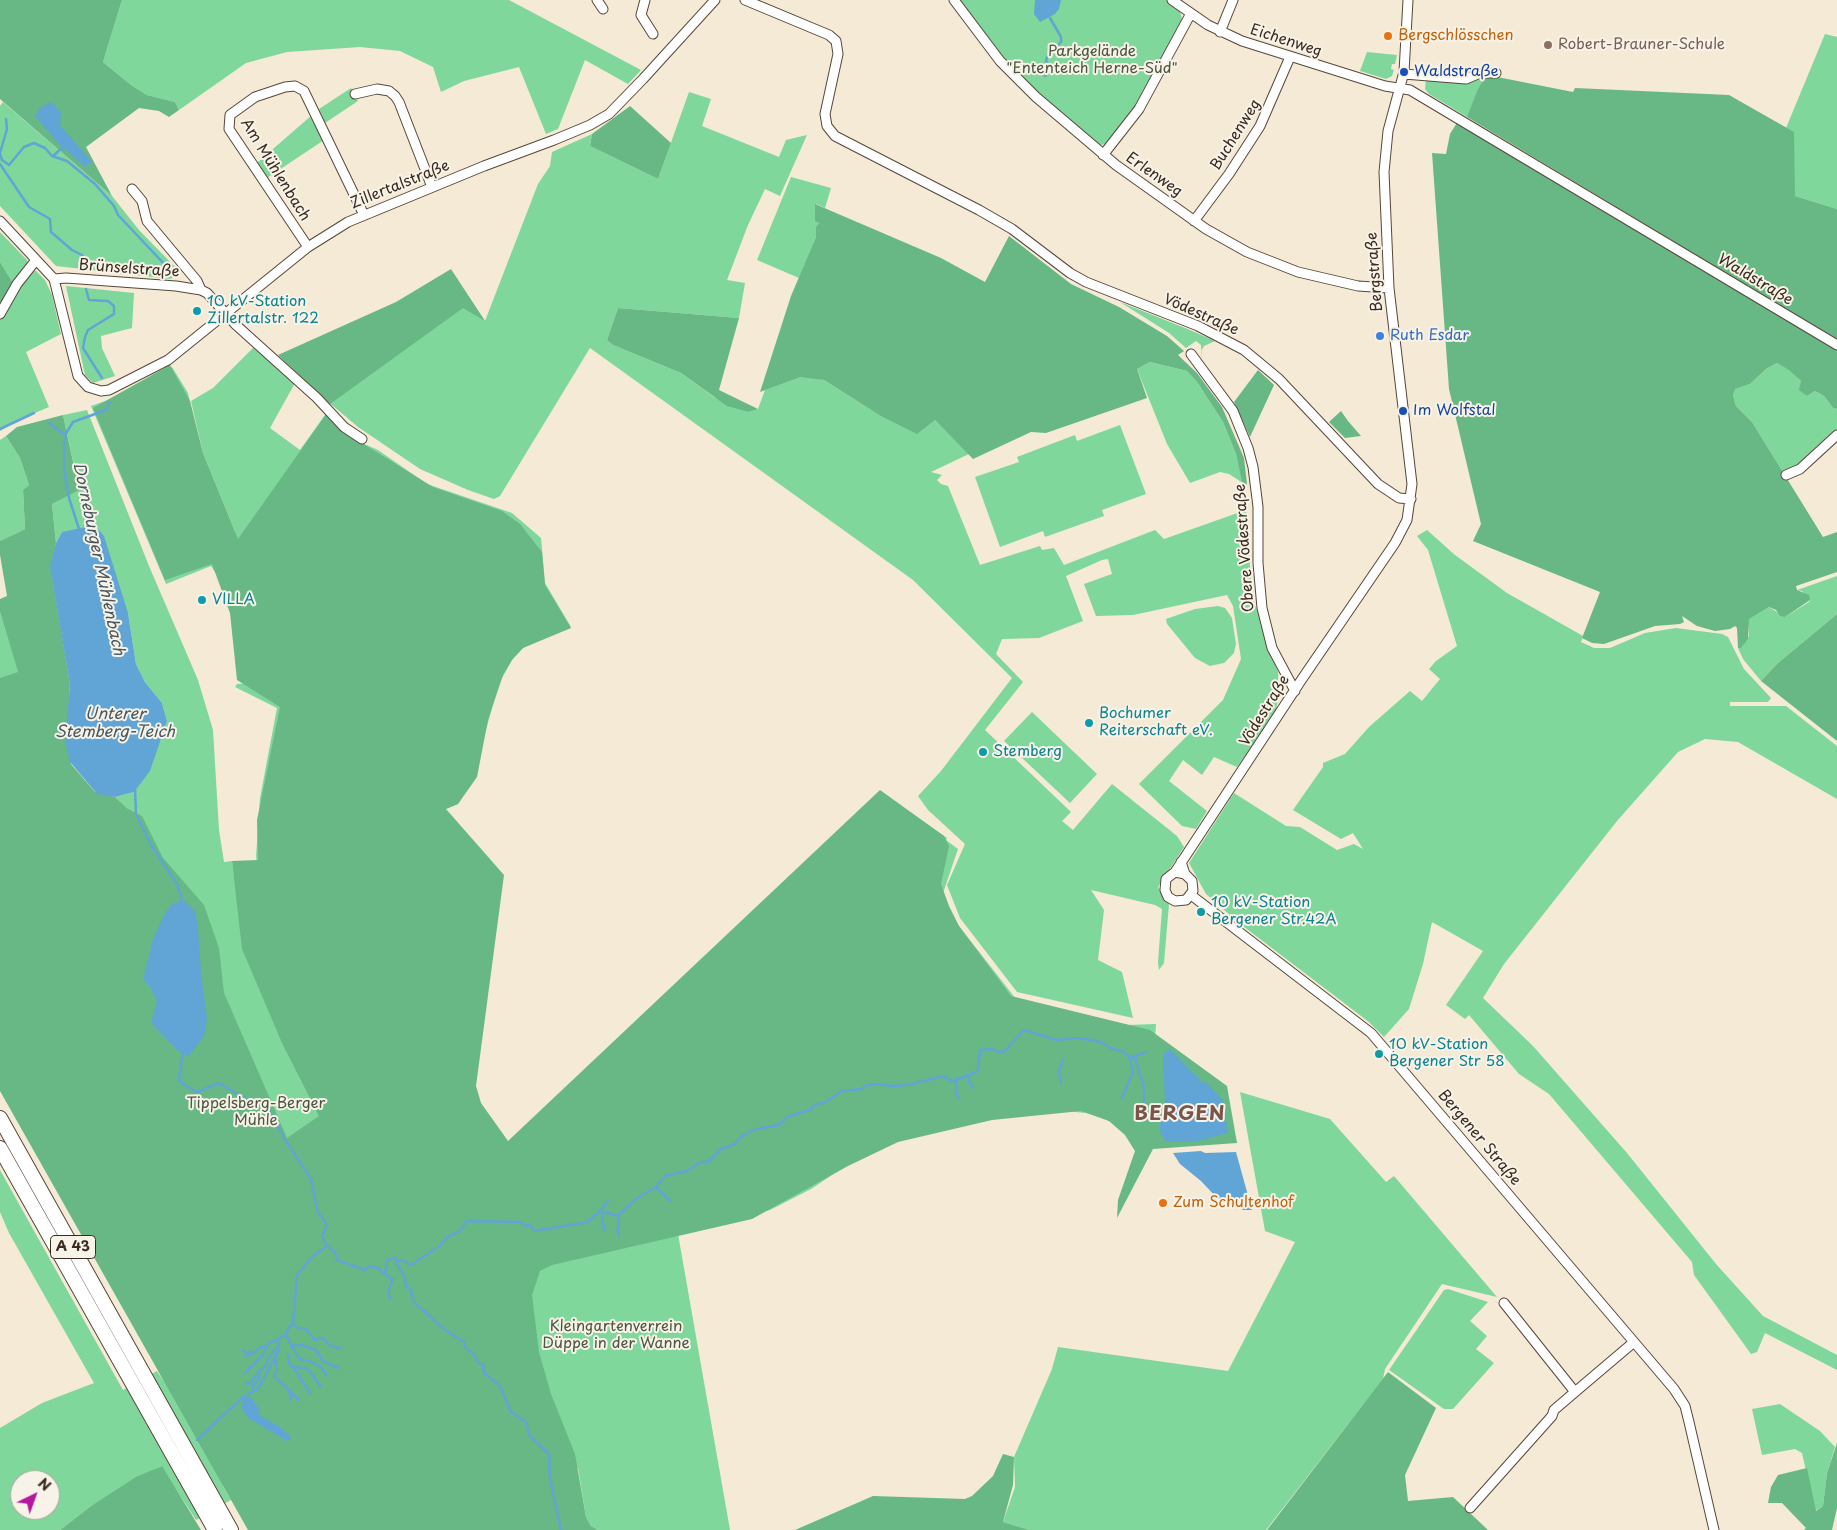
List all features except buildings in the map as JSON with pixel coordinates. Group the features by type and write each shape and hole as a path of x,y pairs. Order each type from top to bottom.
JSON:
{"highway":[{"name":"A 43","path":"0,1118 231,1530"},
{"name":"A 43","path":"0,1148 215,1530"}],"street":[{"path":"597,0 603,9"},
{"path":"645,0 641,15 653,34"},
{"name":"Zillertalstraße","path":"54,280 78,376 88,387 101,391 109,390 168,360 330,232 364,214 554,140 590,125 609,114 715,0"},
{"name":"Vödestraße","path":"745,0 829,35 836,41 838,54 825,114 827,126 834,136 979,210 1012,229 1070,273 1086,282 1198,326 1244,350 1279,379 1378,484 1399,498 1411,499 1407,520 1395,543 1181,862"},
{"name":"Erlenweg","path":"954,0 1000,61 1036,97 1103,155 1194,220 1247,252 1298,272 1358,286 1390,288"},
{"name":"Eichenweg","path":"1172,0 1190,15 1220,32 1290,57 1385,86 1400,88"},
{"path":"1220,32 1233,0"},
{"name":"Bergstraße","path":"1408,0 1408,34 1404,74 1385,152 1384,202 1390,288 1412,484 1411,499"},
{"path":"1103,155 1139,109 1190,15"},
{"name":"Buchenweg","path":"1194,220 1256,133 1274,98 1290,57"},
{"path":"1404,74 1466,79 1480,73 1496,73"},
{"name":"Am Mühlenbach","path":"308,248 229,129 230,115 255,97 285,87 296,86 304,91 364,214"},
{"path":"354,94 377,88 395,96 432,187"},
{"name":"Waldstraße","path":"1400,88 1410,90 1464,120 1837,345"},
{"name":"Brünselstraße","path":"132,189 142,201 147,220 197,281 201,290"},
{"path":"0,221 54,280"},
{"path":"0,314 17,284 36,260"},
{"name":"Brünselstraße","path":"54,280 66,278 201,290 207,293 226,314"},
{"path":"226,314 344,427 362,439"},
{"name":"Obere Vödestraße","path":"1191,354 1233,411 1248,448 1253,467 1258,507 1258,563 1262,608 1272,648 1294,691"},
{"path":"1786,475 1800,469 1837,435"},
{"path":"1181,862 1185,874 1192,881 1191,895 1182,901 1175,901 1168,897 1164,885 1181,862"},
{"path":"1175,872 1185,874"},
{"name":"Bergener Straße","path":"1191,895 1371,1033 1674,1389 1685,1406 1711,1530"},
{"path":"1504,1303 1575,1392"},
{"path":"1470,1508 1552,1416 1554,1410 1634,1342"}],"green space":[{"path":"0,0 122,0 103,62 131,85 147,95 175,102 179,110 169,117 159,111 139,108 86,147 112,196 0,99"},
{"path":"122,0 509,0 641,70 628,84 585,60 558,129 546,134 519,67 464,81 441,92 433,67 400,51 360,47 287,52 246,63 179,110 175,102 147,95 131,85 103,62"},
{"name":"Parkgelände \"Ententeich Herne-Süd\"","path":"958,0 1167,0 1180,11 1182,19 1134,111 1107,144 1100,145 1094,143 1046,102 1001,57"},
{"path":"1825,34 1837,37 1837,209 1795,196 1786,128"},
{"path":"1367,52 1397,55 1395,64 1392,64 1391,69 1394,70 1392,76 1386,79 1360,71"},
{"path":"1487,75 1573,92 1575,88 1729,95 1794,132 1795,196 1837,209 1837,340 1467,117 1478,89"},
{"path":"1486,76 1467,117 1429,94 1425,89 1426,79 1467,83"},
{"path":"351,88 358,101 325,123 319,109"},
{"path":"689,92 711,99 702,126 779,157 786,140 807,135 780,196 765,189 748,225 727,280 745,283 739,318 618,308 607,340 613,345 681,373 714,397 749,412 758,409 765,390 801,377 811,377 824,380 879,415 935,420 969,454 931,472 942,475 937,480 941,484 948,486 980,565 1040,546 1042,550 1054,548 1064,565 1155,530 1164,539 1246,510 1252,596 1278,672 1279,694 1275,715 1237,767 1214,757 1202,775 1183,760 1169,781 1207,811 1196,829 1182,826 1139,784 1223,700 1241,659 1233,606 1227,595 1133,615 1096,616 1084,584 1112,574 1108,559 1102,560 1066,576 1083,621 1039,638 1002,639 996,654 1023,682 985,730 1071,812 1062,821 1073,830 1112,784 1177,836 1184,847 1158,887 1169,904 1164,963 1159,970 1162,909 1155,905 1091,890 1104,910 1098,960 1122,972 1133,1018 1017,992 960,918 947,885 965,844 928,810 918,796 941,771 1012,678 913,580 590,348 500,496 494,499 420,469 358,427 313,389 464,290 485,321 538,184 550,166 552,152 592,134 590,146 658,179"},
{"path":"3,102 112,196 139,230 178,270 171,279 56,266 0,206 0,106"},
{"path":"630,106 671,143 658,179 590,146 592,134"},
{"path":"312,115 324,140 267,178 257,163"},
{"path":"1458,121 1837,350 1837,409 1833,408 1824,396 1815,391 1807,396 1799,390 1801,381 1789,370 1777,363 1766,369 1750,384 1735,389 1733,395 1736,406 1752,422 1823,537 1837,532 1837,572 1796,586 1797,590 1809,595 1810,600 1785,617 1780,616 1776,610 1769,607 1749,619 1748,639 1741,648 1738,648 1737,628 1735,626 1730,629 1715,631 1697,626 1682,616 1684,622 1680,624 1655,626 1604,644 1592,643 1582,638 1600,592 1473,541 1481,524 1449,389 1432,153 1446,154 1450,134"},
{"path":"791,177 831,188 825,208 816,204 819,223 816,228 816,237 799,278 757,260"},
{"path":"815,204 941,258 985,282 1009,236 1071,284 1119,307 1167,336 1184,351 1178,355 1197,373 1222,407 1244,458 1247,484 1243,486 1236,454 1223,422 1197,382 1187,371 1150,362 1137,369 1147,398 1046,433 1031,432 973,459 935,420 917,434 879,415 824,380 801,377 760,392 791,296 816,237 816,227 819,223 815,221"},
{"path":"0,232 27,260 28,265 13,283 0,262"},
{"path":"0,262 13,283 0,308"},
{"path":"451,269 485,321 463,308 330,404 278,355 396,302"},
{"path":"32,271 36,271 45,280 52,295 61,334 26,352 49,407 16,421 0,431 0,319 20,286"},
{"path":"66,286 134,293 132,328 101,336 102,348 115,376 93,383 85,375"},
{"path":"1120,302 1215,341 1204,346 1201,351 1201,345 1196,341 1186,348 1169,333"},
{"path":"618,308 739,318 719,390 758,409 749,412 727,406 681,373 613,345 607,340"},
{"name":"Tippelsberg-Berger Mühle","path":"255,346 295,383 270,428 300,450 327,412 355,440 378,450 427,484 512,513 541,538 545,583 571,627 524,647 513,658 501,680 495,697 479,755 476,776 458,804 442,810 443,1159 526,1140 888,797 947,838 946,840 958,849 942,896 955,921 1016,999 1127,1025 1156,1024 1155,1039 1118,1126 1096,1114 1055,1110 967,1123 902,1138 850,1163 811,1189 770,1210 678,1234 730,1530 598,1530 591,1526 586,1517 578,1468 223,1486 231,1500 196,1520 161,1466 91,1506 60,1530 0,1530 0,1428 42,1403 94,1383 9,1233 0,1212 0,1170 123,1390 157,1371 164,1382 0,1064 0,612 18,671 76,788 142,816 127,808 115,797 134,792 167,721 162,703 145,682 136,664 128,613 62,532 56,543 52,504 79,489 63,415 87,410 149,566 198,680 213,730 219,830 224,862 232,861 235,884 260,877 256,857 260,798 277,708 235,687 237,684 250,683 240,639 217,575 211,566 166,584 91,406 111,399 172,367 188,393 198,438 215,498 236,534 203,453 191,401 213,388"},
{"path":"1150,362 1187,371 1197,382 1223,422 1236,454 1243,483 1229,474 1220,472 1190,483 1167,444 1137,369"},
{"path":"1777,363 1789,369 1801,381 1807,396 1815,391 1824,396 1833,408 1837,409 1837,432 1796,470 1784,474 1752,422 1736,406 1733,395 1734,389 1750,384 1766,369"},
{"name":"Tippelsberg-Berger Mühle","path":"170,365 190,401 203,453 238,539 327,413 341,430 433,487 502,511 520,524 542,552 545,585 571,628 523,648 512,660 503,675 488,720 477,777 458,804 446,809 504,875 476,1086 481,1103 508,1141 880,790 944,836 949,846 941,884 949,906 959,926 1011,996 1150,1030 1227,1086 1237,1143 1153,1149 1117,1218 1118,1200 1135,1151 1125,1135 1109,1121 1081,1111 992,1120 898,1142 848,1166 752,1219 552,1265 540,1271 532,1295 539,1352 551,1394 575,1454 586,1517 591,1526 598,1530 248,1530 0,1091 0,678 18,672 0,612 0,599 7,596 0,555 0,541 25,529 23,490 29,485 20,458 6,436 17,427 63,415 79,490 52,504 56,543 51,569 70,684 67,741 71,764 95,792 115,797 127,808 142,816 163,858 204,905 219,948 224,993 287,1138 319,1116 282,1043 242,949 232,861 258,860 257,820 280,707 237,680 230,613 212,564 165,580 93,408"},
{"path":"1258,370 1274,385 1250,437 1234,402"},
{"path":"1341,411 1361,436 1345,438 1329,422"},
{"path":"1120,425 1146,494 1102,510 1104,516 1045,537 1043,531 1000,547 975,477 1019,462 1017,457 1075,435 1077,441"},
{"path":"6,436 20,458 29,485 23,490 25,529 0,541 0,440"},
{"path":"1427,530 1455,555 1507,593 1583,636 1581,642 1594,648 1610,648 1645,633 1676,628 1722,634 1728,637 1744,669 1771,698 1768,702 1730,702 1730,706 1786,706 1837,746 1837,799 1738,742 1705,739 1678,752 1617,821 1504,964 1483,998 1533,1046 1627,1153 1716,1264 1763,1316 1837,1355 1837,1370 1765,1333 1757,1352 1751,1354 1694,1275 1692,1262 1549,1094 1519,1074 1469,1015 1465,1019 1446,1005 1483,951 1432,922 1423,964 1409,1009 1384,1037 1369,1022 1239,923 1206,894 1189,863 1234,793 1286,826 1300,827 1337,850 1354,844 1363,849 1353,833 1341,839 1293,810 1323,767 1323,763 1345,754 1369,727 1410,691 1422,701 1440,679 1429,669 1436,661 1457,646 1428,550 1417,536"},
{"path":"1837,576 1837,614 1778,663 1761,681 1743,659 1738,648 1741,648 1749,636 1748,619 1769,607 1785,617 1810,600 1802,591 1797,590"},
{"path":"1218,606 1225,608 1232,618 1236,644 1234,653 1224,663 1210,666 1195,658 1167,624 1166,619 1195,609"},
{"path":"1837,614 1837,741 1761,681 1778,663"},
{"path":"1032,712 1097,774 1070,803 1004,741"},
{"path":"1240,1092 1330,1119 1386,1182 1394,1176 1497,1297 1442,1284 1385,1369 1383,1379 1266,1530 1028,1530 1003,1522 1015,1487 1014,1457 1052,1369 1058,1347 1228,1371 1295,1242 1265,1231"},
{"path":"1448,1289 1488,1302 1470,1321 1487,1336 1476,1349 1494,1363 1453,1409 1444,1409 1389,1370 1444,1290"},
{"path":"1388,1372 1436,1408 1405,1475 1408,1501 1453,1497 1488,1530 1267,1530"},
{"path":"1780,1404 1820,1431 1835,1447 1827,1473 1823,1506 1815,1511 1802,1453 1795,1449 1762,1455 1752,1409"},
{"path":"1837,1443 1837,1508 1832,1530 1804,1530 1806,1528 1782,1503 1768,1503 1771,1487 1778,1475 1807,1468 1816,1511 1823,1506 1827,1473"},
{"path":"1003,1454 1014,1457 1013,1485 1003,1522 1029,1530 795,1530 873,1496 965,1499 972,1496 993,1476"},
{"path":"162,1466 201,1530 60,1530 91,1506 136,1477"}],"water":[{"path":"1035,0 1061,0 1059,9 1055,14 1040,22 1034,14"},
{"path":"51,102 61,113 60,125 92,162 85,167 58,143 35,116 40,108"},
{"name":"Unterer Stemberg-Teich","path":"91,526 98,529 104,536 128,613 136,664 145,682 162,703 167,721 150,771 134,792 115,797 97,794 70,762 65,741 70,685 50,566 56,543 62,532"},
{"path":"183,900 195,911 207,1019 204,1036 188,1057 176,1049 151,1023 157,1001 149,985 143,980 153,939 165,913 172,904"},
{"path":"1170,1049 1197,1075 1200,1081 1207,1083 1223,1101 1228,1133 1194,1142 1166,1142 1159,1130 1165,1102 1163,1055"},
{"path":"1201,1151 1205,1153 1236,1152 1252,1210 1243,1210 1228,1199 1218,1199 1201,1181 1180,1164 1173,1153"},
{"path":"243,1397 251,1397 260,1411 259,1415 280,1427 292,1438 287,1441 248,1418 242,1410"}],"waterway":[{"path":"1045,76 1051,69 1046,61 1047,57 1061,42 1061,37 1050,18"},
{"path":"0,153 7,129 6,119"},
{"path":"0,154 2,160 9,165 24,147 34,143 45,148 52,156 67,161 95,184 114,206 118,215 168,268"},
{"path":"53,156 63,147"},
{"path":"0,164 29,207 50,219 51,232 72,250 82,255 88,270"},
{"name":"Dorneburger Mühlenbach","path":"86,289 89,300 108,301 114,306 114,314 88,330 83,348 102,378"},
{"name":"Dorneburger Mühlenbach","path":"79,529 69,498 64,468 65,435 73,422 106,410 110,402"},
{"path":"0,429 34,413"},
{"path":"49,423 65,435"},
{"name":"Dorneburger Mühlenbach","path":"135,789 136,814 151,845 177,884 183,903"},
{"path":"397,1262 401,1260 411,1265 440,1246 446,1238 459,1232 467,1221 521,1222 524,1226 530,1225 535,1231 588,1222 600,1211 618,1216 636,1199 656,1187 665,1176 687,1171 699,1163 709,1161 721,1149 735,1144 742,1136 756,1129 779,1125 789,1116 810,1110 814,1105 826,1102 842,1091 862,1089 865,1086 876,1084 895,1086 913,1084 942,1076 953,1081 978,1071 980,1050 993,1049 998,1052 1004,1052 1024,1030 1057,1040 1079,1038 1101,1042 1112,1049 1123,1051 1130,1058 1147,1052"},
{"name":"Dorneburger Mühlenbach","path":"183,1051 179,1080 183,1084 197,1092 219,1083 251,1102 260,1099 265,1103 284,1138 311,1179 317,1210 327,1225 322,1236 327,1246 335,1252 337,1260 365,1270 369,1266 378,1268 385,1275 387,1261 396,1258 397,1262"},
{"path":"1122,1098 1133,1072 1130,1058"},
{"path":"1135,1058 1144,1088 1144,1105 1140,1108 1142,1112"},
{"path":"1061,1083 1059,1072 1063,1059"},
{"path":"969,1075 969,1082 973,1088"},
{"path":"956,1079 956,1094 959,1099"},
{"path":"656,1187 670,1201"},
{"path":"600,1211 608,1201"},
{"path":"602,1213 604,1230"},
{"path":"618,1216 619,1226 617,1228 619,1236"},
{"path":"197,1440 243,1397 258,1389 279,1350 278,1340 286,1334 289,1327 293,1324 297,1275 313,1256 327,1246"},
{"path":"397,1262 404,1275 406,1286 411,1290 416,1304 444,1329 464,1342 466,1349 473,1353 478,1363 483,1365 484,1373 500,1386 511,1412 526,1422 529,1435 549,1454 550,1478 561,1530"},
{"path":"385,1275 393,1279 388,1291 390,1299"},
{"path":"293,1324 298,1328 306,1329 315,1340 323,1338 330,1346 341,1348"},
{"path":"286,1334 291,1345 301,1345 316,1350 323,1361 338,1368"},
{"path":"245,1373 262,1356 269,1343 277,1340"},
{"path":"253,1391 253,1385 259,1380 259,1371 265,1367 268,1359 279,1345"},
{"path":"291,1345 299,1359 309,1361 321,1367 327,1376"},
{"path":"243,1350 247,1353 255,1352 259,1348 266,1346"},
{"path":"246,1356 255,1352"},
{"path":"288,1355 290,1366 308,1369 321,1387"},
{"path":"275,1358 277,1369 274,1376 299,1400"},
{"path":"294,1368 310,1393"},
{"path":"246,1384 250,1383 259,1372"},
{"path":"289,1390 291,1400"}],"place":[{"name":"Bergschlösschen","path":"1388,36"},
{"name":"Robert-Brauner-Schule","path":"1548,45"},
{"name":"Waldstraße","path":"1404,72"},
{"name":"10 kV-Station Zillertalstr. 122","path":"197,311"},
{"name":"Ruth Esdar","path":"1380,336"},
{"name":"Im Wolfstal","path":"1403,411"},
{"name":"VILLA","path":"202,600"},
{"name":"Bochumer Reiterschaft eV.","path":"1089,723"},
{"name":"Stemberg","path":"983,752"},
{"name":"10 kV-Station Bergener Str.42A","path":"1201,912"},
{"name":"10 kV-Station Bergener Str 58","path":"1379,1054"},
{"name":"Zum Schultenhof","path":"1163,1203"}],"district":[{"name":"BERGEN","path":"1180,1114"}],"park label":[{"name":"Kleingartenverrein Düppe in der Wanne","path":"616,1336"}]}
